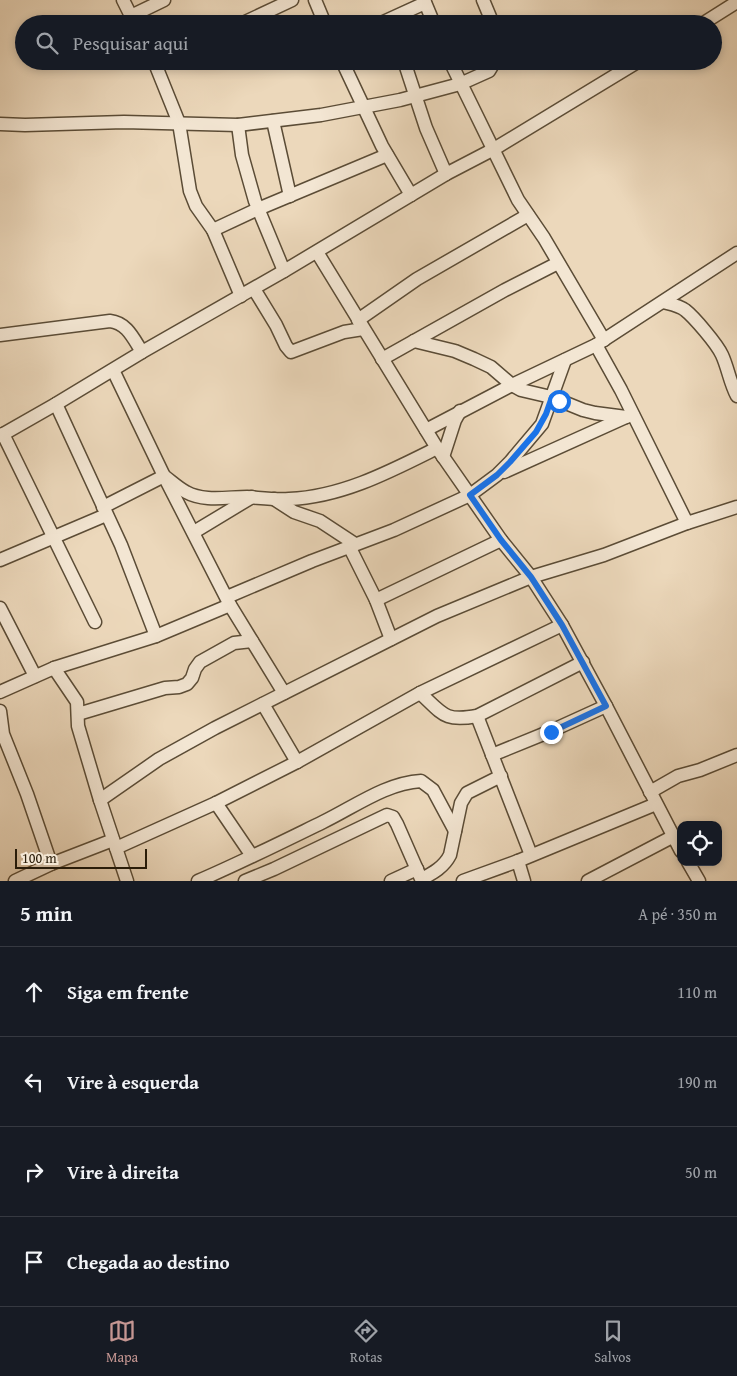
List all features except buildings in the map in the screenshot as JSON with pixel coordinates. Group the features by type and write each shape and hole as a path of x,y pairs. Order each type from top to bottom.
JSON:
{"street":[{"path":"123,0 130,15"},
{"path":"141,15 164,0"},
{"path":"261,15 292,0"},
{"path":"315,0 321,15"},
{"path":"483,0 489,15"},
{"path":"399,15 425,1 430,15"},
{"path":"716,15 737,2"},
{"path":"158,70 179,123 190,191 196,206 213,230 241,296"},
{"path":"346,70 387,155 411,195"},
{"path":"407,70 426,128 446,174"},
{"path":"454,70 518,200 544,238 600,343 630,416 687,523"},
{"path":"0,124 179,123 238,125 320,115 416,96 460,84 490,70"},
{"path":"95,622 4,431 56,404 142,352 317,252 446,174 494,149 625,70"},
{"path":"273,120 290,196"},
{"path":"238,125 242,155 258,209 284,271"},
{"path":"213,230 387,155"},
{"path":"254,288 291,352 361,324 417,279 528,215"},
{"path":"317,252 440,452 501,540 531,577 562,625 677,845"},
{"path":"426,430 512,385 600,343 737,253"},
{"path":"382,359 505,290 558,263"},
{"path":"663,302 686,310 712,339 723,357 727,373 737,396"},
{"path":"0,335 110,321 119,322 125,327 142,352"},
{"path":"414,341 455,351 474,359 491,367 512,385 521,390 552,397 583,410 630,416"},
{"path":"0,692 54,668 156,636 352,545 394,530 470,495 497,475 542,424 565,360"},
{"path":"113,370 164,476 228,601 284,693"},
{"path":"56,404 121,545 156,636"},
{"path":"164,476 187,492 198,496 222,499 252,497 289,500 335,491 440,452 460,411"},
{"path":"497,475 630,416"},
{"path":"0,560 54,538 164,476"},
{"path":"194,532 252,497"},
{"path":"274,499 294,512 320,521 352,545 391,639"},
{"path":"100,800 159,759 284,693 437,616 531,577 604,554 687,523 737,507"},
{"path":"376,600 501,540"},
{"path":"0,550 16,553"},
{"path":"0,608 35,676"},
{"path":"15,881 51,864 114,844 216,803 297,762 420,693 562,625"},
{"path":"78,714 165,688 179,687 187,684 200,662 234,643 252,641"},
{"path":"420,693 442,713 452,719 477,716 582,662"},
{"path":"54,668 77,702 78,726 125,881"},
{"path":"263,704 297,762"},
{"path":"492,755 551,732 606,706"},
{"path":"0,711 1,734 28,794 51,864"},
{"path":"477,716 531,855"},
{"path":"463,881 518,861 653,798 678,776 700,770 737,755"},
{"path":"391,881 420,876 441,868 447,862 450,855 460,803 467,793 501,776"},
{"path":"198,881 393,786 410,782 421,781 432,790 454,831"},
{"path":"216,803 252,856"},
{"path":"245,881 387,815 393,817 397,824 420,876"},
{"path":"588,881 672,837"},
{"path":"518,861 524,881"},
{"path":"690,866 699,881"}],"route":[{"path":"551,732 606,706 562,625 531,577 501,540 470,495 497,475 536,432 542,424 552,397 559,401"}]}
